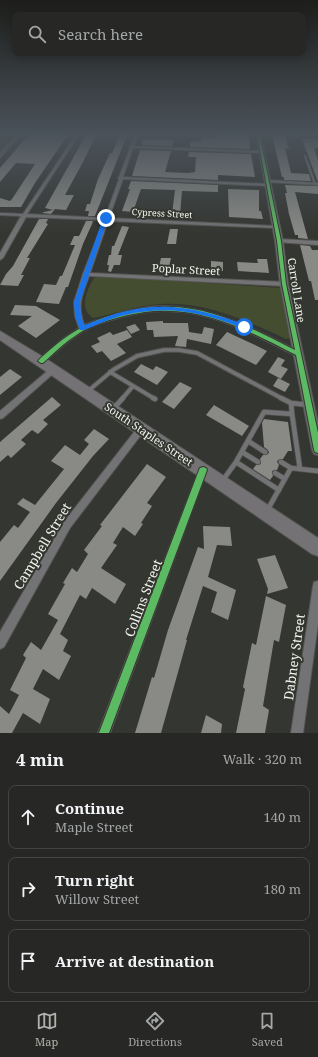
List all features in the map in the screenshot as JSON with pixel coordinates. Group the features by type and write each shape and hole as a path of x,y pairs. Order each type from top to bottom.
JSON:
{"main road":[{"name":"South Staples Street","path":"0,335 41,361 318,548"}],"street":[{"path":"0,258 25,214 56,167"},
{"path":"82,328 78,316 77,302 124,167"},
{"name":"Carroll Lane","path":"264,167 275,227 279,241 284,284 318,450"},
{"path":"120,178 267,183 316,182"},
{"name":"Cypress Street","path":"0,214 275,227"},
{"path":"279,241 318,244"},
{"name":"Poplar Street","path":"86,274 284,284"},
{"path":"41,361 82,328 124,313 158,309 186,309 214,315 244,327 298,354"},
{"path":"0,416 53,370"},
{"name":"Campbell Street","path":"0,643 67,525 141,429"},
{"name":"Collins Street","path":"104,733 203,470"},
{"name":"Dabney Street","path":"297,733 318,586"}],"lane":[{"path":"310,167 316,182"},
{"path":"86,392 124,362 143,353 161,350 181,350 198,353 291,403 309,405"},
{"path":"110,372 155,399"},
{"path":"112,409 133,386"},
{"path":"291,403 300,469"},
{"path":"221,482 236,462 264,412 292,414"},
{"path":"248,441 265,452"},
{"path":"242,452 258,462"},
{"path":"236,462 279,490"},
{"path":"281,462 291,468 318,471"},
{"path":"266,513 291,468"},
{"path":"275,472 285,479"}],"green space":[{"path":"102,276 281,288 291,338 286,339 241,319 210,309 178,304 144,306 93,318 88,314 85,299 94,278"}],"building":[{"path":"12,167 0,182 0,168"},
{"path":"33,167 46,167 21,207 0,207 0,198 10,201"},
{"path":"68,167 80,167 65,195 74,195 66,210 55,209 51,214 42,213 53,210 45,208"},
{"path":"103,167 114,167 95,216 88,216 89,211 85,211 87,204 90,204"},
{"path":"135,167 166,167 165,172 188,173 195,172 195,167 253,167 255,177 218,175 218,180 132,176"},
{"path":"280,167 290,167 291,173 309,174 311,181 284,180 284,177 282,177"},
{"path":"312,167 318,167 318,182"},
{"path":"131,181 218,185 218,192 182,191 180,215 172,214 175,190 141,189 133,212 122,211 130,189 128,189"},
{"path":"285,185 318,186 318,194 295,192 308,239 298,238 298,235 295,235 289,214"},
{"path":"228,189 259,190 259,211 261,211 263,219 229,217"},
{"path":"39,219 48,219 46,223 48,224 27,258 30,258 21,275 24,275 18,286 0,285 6,274 13,266"},
{"path":"86,221 93,221 83,244 68,287 66,287 59,304 36,302 44,284 56,285 60,276 62,276 75,245 70,245 74,236 79,236"},
{"path":"122,226 129,227 118,255 122,255 120,265 114,265 111,272 108,271 109,265 107,265 109,255 111,255 112,246 114,246"},
{"path":"170,229 178,229 176,244 167,244"},
{"path":"300,245 310,246 312,250 318,250 318,300 315,300"},
{"path":"161,258 171,258 169,267 159,267"},
{"path":"257,259 267,259 269,273 238,271 237,262 258,263"},
{"path":"211,261 223,262 223,271 211,270"},
{"path":"15,305 36,306 60,320 36,338 18,326 32,316 10,315"},
{"path":"163,321 163,323 188,323 189,332 202,334 204,327 214,329 211,344 187,339 186,347 175,346 178,336 154,337 153,330 147,330 146,322"},
{"path":"135,324 140,330 131,334 126,327"},
{"path":"127,330 132,337 117,344 126,353 111,361 102,351 97,353 91,346 100,342 97,338 110,332 113,335"},
{"path":"227,332 267,351 256,365 216,345"},
{"path":"278,357 285,360 281,366 288,369 281,379 268,372"},
{"path":"141,364 153,370 156,366 168,372 157,385 134,372"},
{"path":"10,369 22,377 0,395 0,377"},
{"path":"278,378 290,384 285,392 273,386"},
{"path":"180,382 192,388 174,409 162,402"},
{"path":"52,397 61,405 43,420 48,424 38,434 32,430 21,440 26,444 11,458 8,455 0,462 0,442"},
{"path":"214,405 249,426 242,436 206,415"},
{"path":"264,419 288,422 292,451 288,451 283,459 278,460 277,462 279,465 277,470 272,471 273,476 270,480 253,469 256,465 261,464 260,459 263,455 269,453 264,447 262,423"},
{"path":"94,429 109,439 93,456 56,503 0,581 0,542 14,525 18,528 30,512 17,504 23,498 35,505 64,469 51,461 65,445 80,455 89,444 84,440"},
{"path":"147,464 166,477 147,503 152,506 135,536 123,527 113,543 117,545 101,568 126,584 115,604 92,588 86,599 80,595 60,634 68,640 63,651 71,656 59,680 43,669 33,689 50,699 40,724 23,713 12,733 0,733 0,706 9,714 19,695 10,690 26,658 23,655 31,642 41,650 58,620 48,614 65,584 63,583 72,568 77,572 88,554 84,550 102,526 100,525"},
{"path":"203,526 230,527 232,546 217,545 208,577 236,590 228,620 211,612 217,592 203,586 186,640 161,733 135,733 152,677 154,678 168,630 198,547 204,549"},
{"path":"275,555 288,588 267,594 268,589 257,559"},
{"path":"266,596 286,605 279,642 274,640 263,706 269,710 265,733 236,733 252,643 256,645"},
{"path":"206,715 222,724 221,733 201,733"}],"cycle path":[{"path":"265,167 279,241 284,284 318,450"},
{"path":"41,361 76,332 88,326 136,311 161,308 207,314 252,331 298,354"},
{"path":"104,733 203,470"}],"route":[{"path":"106,218 77,302 78,316 82,328 124,313 158,309 186,309 214,315 244,327"}]}
